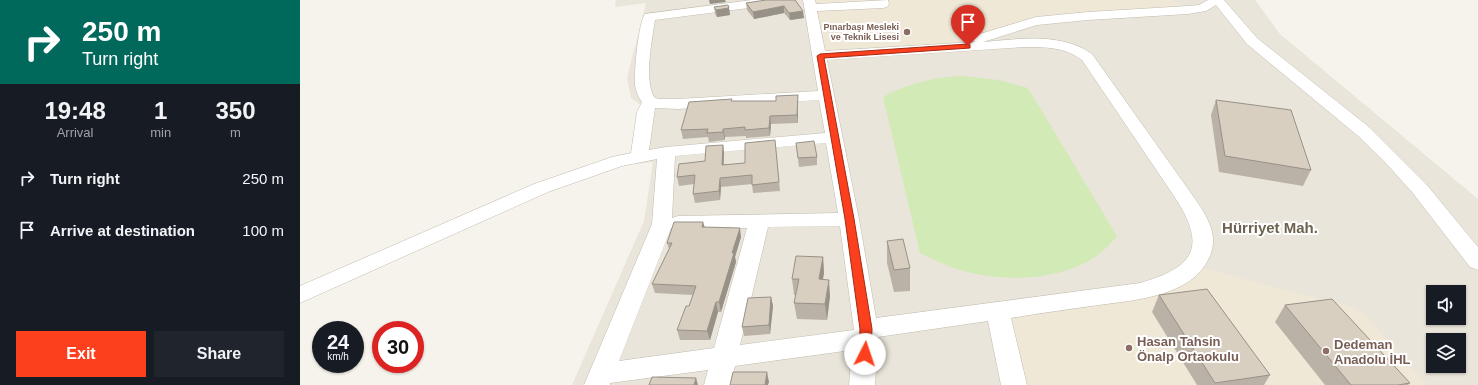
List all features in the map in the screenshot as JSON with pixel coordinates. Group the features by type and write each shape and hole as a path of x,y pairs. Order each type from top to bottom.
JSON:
{"street":[{"path":"779,0 700,5 650,12 642,78 644,93 650,101 678,104 827,95"},
{"path":"862,385 866,334 850,219 811,4 883,4 882,0"},
{"path":"954,47 1012,28 1034,15 1088,16 1188,10 1202,8 1218,0 1252,41 1363,131 1389,156 1418,188 1478,262"},
{"path":"598,380 998,311 1140,291 1164,284 1186,275 1194,266 1202,252 1200,224 1180,192 1087,57 1079,50 1068,46 1043,43 820,56"},
{"path":"639,156 645,112 650,101"},
{"path":"300,296 541,188 598,167 639,156 666,152 834,137"},
{"path":"598,380 662,224 666,152"},
{"path":"662,224 850,219"},
{"path":"717,385 759,221"},
{"path":"998,311 1014,385"}],"shaded area":[{"path":"616,0 1255,0 1280,34 1478,199 1478,385 572,385 644,221 653,162 637,164 645,108 631,98 627,78 646,3 615,7"},
{"name":"Pınarbaşı Mesleki ve Teknik Lisesi","path":"809,0 1173,0 1188,10 1088,16 1012,28 954,47 820,56"},
{"name":"Hasan Tahsin Önalp Ortaokulu","path":"1194,266 1355,308 1366,316 1427,385 1014,385 998,311 1140,291"}],"green space":[{"path":"963,76 999,80 1028,88 1117,236 1098,255 1080,265 1064,271 1047,275 1011,278 993,277 960,270 920,253 883,97 912,84 932,79"}],"building":[{"path":"766,0 795,0 803,11 789,13 784,6 753,12 746,3"},
{"path":"728,5 729,8 716,10 714,7"},
{"path":"798,95 797,115 770,116 769,128 745,130 745,127 723,129 723,132 707,133 708,129 681,130 689,102 732,99 731,101 776,101 776,96"},
{"path":"1216,100 1291,110 1311,170 1225,156"},
{"path":"775,140 779,182 752,185 752,175 720,178 719,191 693,194 695,175 677,177 679,164 705,161 706,146 723,145 722,165 745,163 745,143"},
{"path":"814,141 817,157 798,158 796,143"},
{"path":"674,222 703,222 702,227 740,228 719,302 716,302 707,331 677,330 686,306 689,306 696,286 652,284 672,243 667,243"},
{"path":"903,239 910,268 894,270 887,241"},
{"path":"796,256 823,257 819,279 829,280 825,304 794,303 799,279 792,279"},
{"path":"1207,289 1270,375 1215,383 1159,295"},
{"path":"771,297 769,325 742,327 748,298"},
{"path":"1332,299 1410,383 1398,385 1351,385 1285,305"},
{"path":"733,372 767,372 765,385 730,385"},
{"path":"652,377 696,378 694,385 649,385"}],"place":[{"name":"Pınarbaşı Mesleki ve Teknik Lisesi","path":"907,32"},
{"name":"Hasan Tahsin Önalp Ortaokulu","path":"1129,348"},
{"name":"Dedeman Anadolu İHL","path":"1326,351"}],"district":[{"name":"Hürriyet Mah.","path":"1270,227"}],"route":[{"path":"865,354 866,329 850,219 820,56 968,46"}]}
